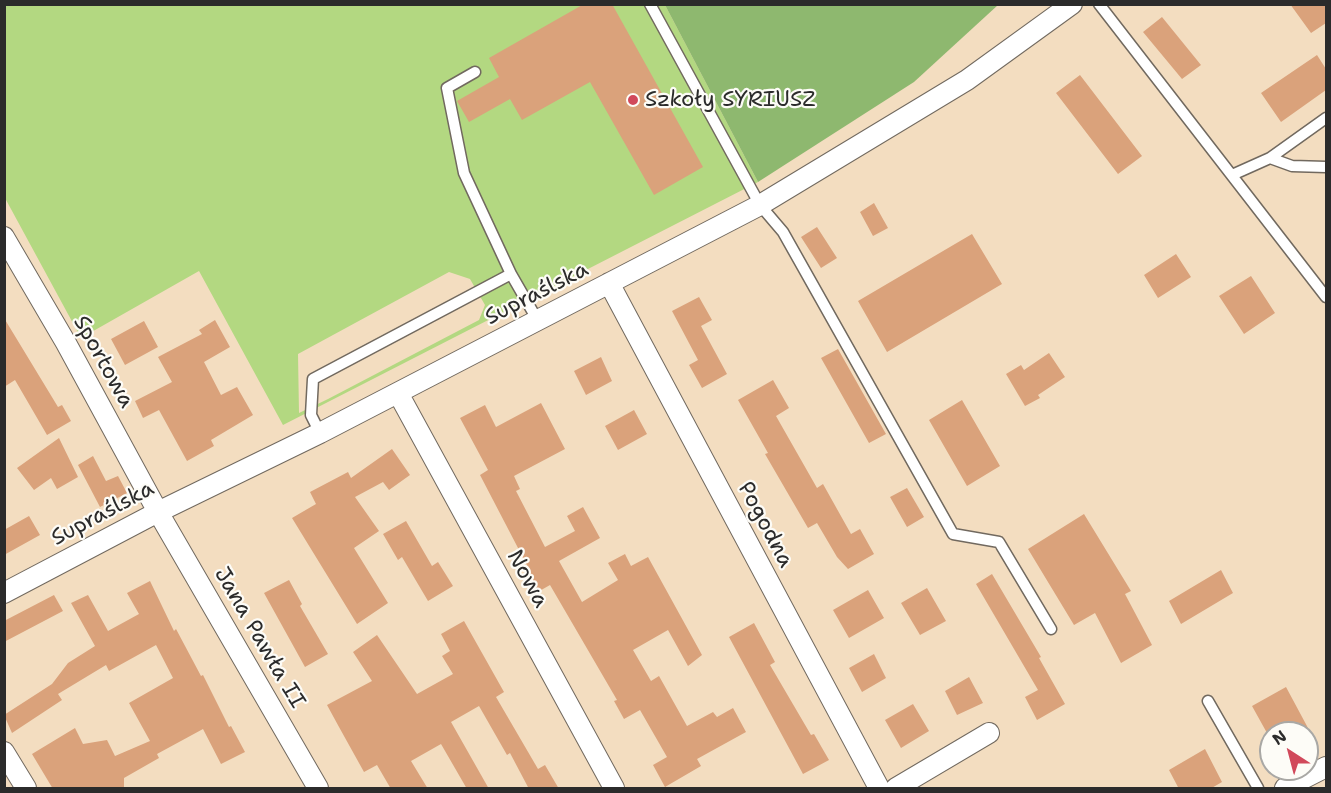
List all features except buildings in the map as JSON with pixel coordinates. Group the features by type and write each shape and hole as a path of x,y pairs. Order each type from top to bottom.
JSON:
{"street":[{"name":"Supraślska","path":"4,593 158,512 398,393 760,205 967,80 1072,4"},
{"name":"Sportowa","path":"8,250 66,343 158,512"},
{"name":"Pogodna","path":"609,283 879,789"},
{"name":"Nowa","path":"398,393 614,789"},
{"name":"Jana Pawła II","path":"158,512 318,789"},
{"path":"896,789 989,733"},
{"path":"4,752 26,789"},
{"path":"1285,789 1326,767"}],"lane":[{"path":"650,4 760,205 783,232 953,534 999,542 1051,629"},
{"path":"1099,4 1326,297"},
{"path":"475,72 447,88 464,173 491,235 538,321"},
{"path":"1232,176 1270,158 1326,118"},
{"path":"1270,158 1292,166 1326,167"},
{"path":"320,433 311,415 313,379 511,274"},
{"path":"1209,701 1257,789"}],"green space":[{"path":"4,5 665,5 758,182 283,425 199,271 81,338 5,198","holes":["449,272 470,279 485,305 479,320 299,413 298,354"]},
{"path":"665,5 998,5 914,82 758,182"}],"place":[{"name":"Szkoły SYRIUSZ","path":"633,100"}]}
